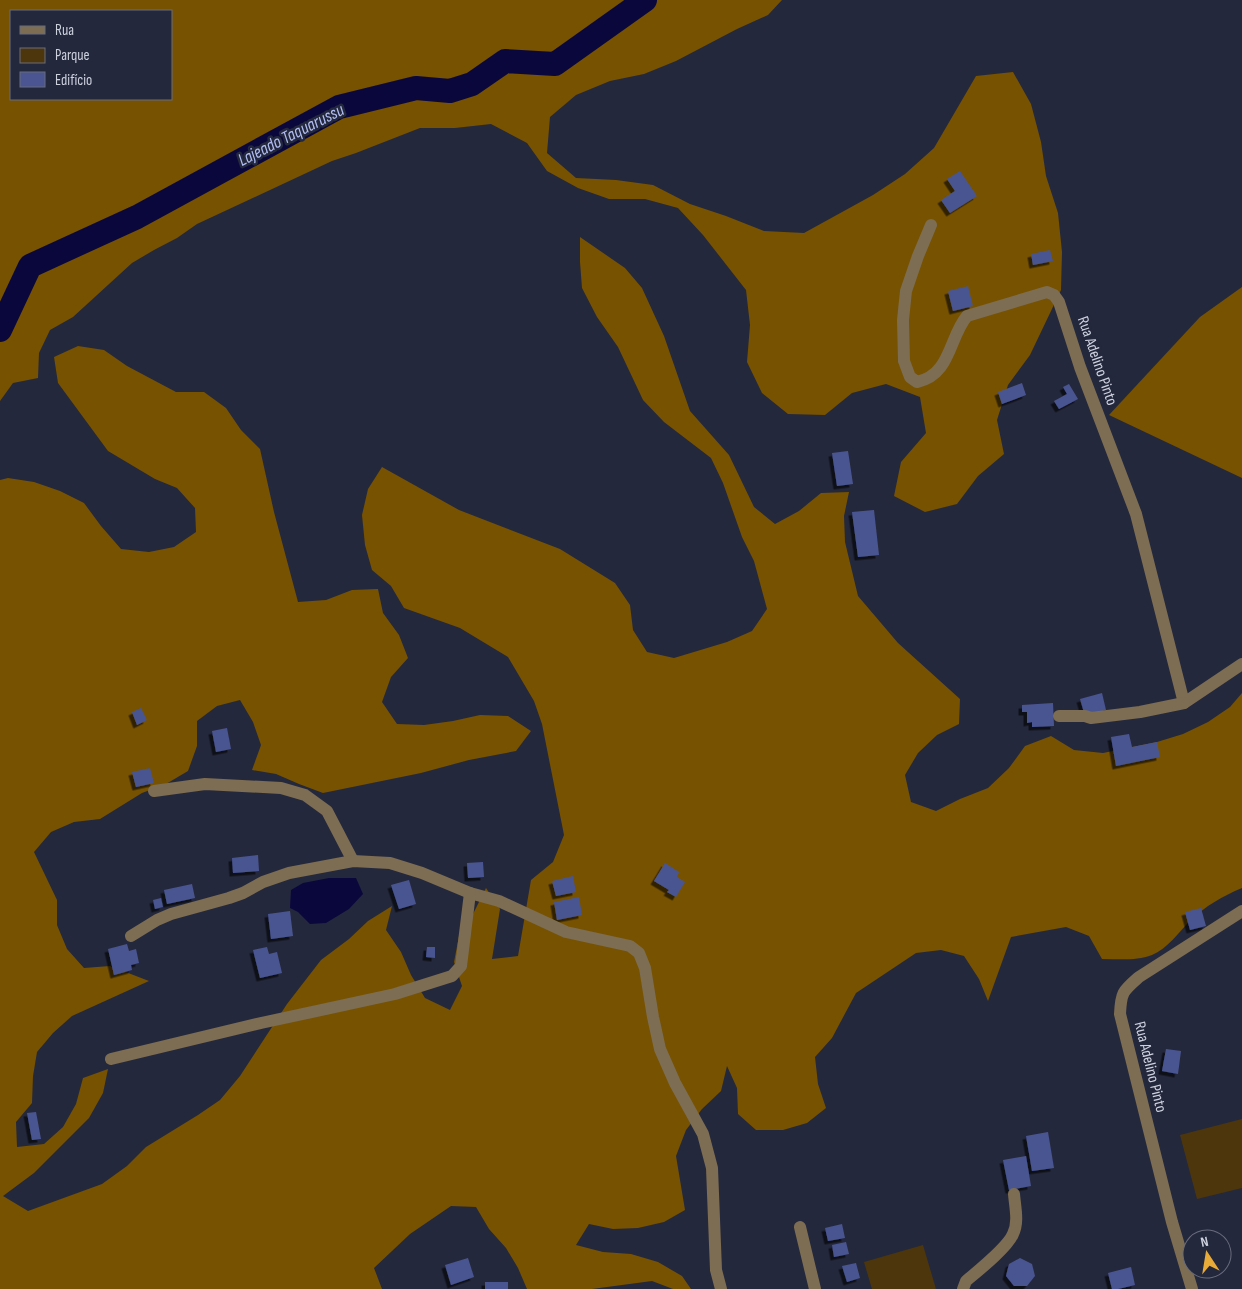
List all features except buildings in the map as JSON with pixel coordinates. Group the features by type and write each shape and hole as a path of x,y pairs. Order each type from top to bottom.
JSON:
{"street":[{"name":"Rua Adelino Pinto","path":"931,225 906,291 903,320 904,361 910,378 917,382 926,380 936,374 951,348 961,323 967,316 1047,292 1054,295 1059,302 1080,367 1136,514 1184,703"},
{"path":"1059,716 1085,716 1091,718 1140,712 1184,703 1242,664"},
{"path":"154,791 205,784 281,788 305,795 327,811 353,861"},
{"path":"131,936 171,914 229,898 288,873 353,861 390,862 470,893 499,901 566,932 630,946 639,953 645,968 660,1049 675,1084 703,1134 712,1168 716,1270 721,1289"},
{"path":"111,1059 261,1022 395,994 452,976 461,966 470,893"},
{"name":"Rua Adelino Pinto","path":"1192,1289 1172,1222 1120,1014 1120,1000 1124,990 1139,977 1242,911"},
{"path":"963,1289 966,1281 1006,1244 1013,1234 1016,1223 1014,1194"},
{"path":"800,1227 815,1289"}],"green space":[{"path":"1242,1119 1242,1188 1197,1199 1180,1135"},
{"path":"923,1245 936,1289 872,1289 864,1262"}],"shaded area":[{"path":"0,0 782,0 768,15 676,61 644,74 610,81 576,95 550,117 547,153 576,178 616,180 653,185 690,204 764,231 804,233 873,195 905,174 934,148 976,76 1013,72 1031,104 1041,142 1046,176 1058,213 1062,252 1061,290 1030,355 1008,385 997,420 1004,454 978,476 957,504 925,512 894,496 901,462 926,433 920,397 886,384 852,393 825,415 788,414 762,393 747,362 750,325 746,290 703,235 678,208 645,199 609,199 578,188 547,171 527,143 491,124 455,128 420,128 332,161 197,224 177,238 132,263 73,317 50,330 39,353 38,378 13,383 0,401"},
{"path":"580,237 625,268 642,288 664,336 690,411 729,455 754,507 775,524 799,511 821,493 849,492 844,516 845,542 858,596 898,643 960,699 959,724 937,735 918,753 905,775 911,802 936,811 988,788 1009,768 1025,746 1051,736 1074,750 1103,753 1157,742 1183,734 1208,722 1230,707 1242,693 1242,888 1208,906 1190,921 1163,949 1146,957 1102,959 1089,936 1066,927 1011,937 988,1001 979,979 964,956 941,950 916,953 856,993 832,1038 815,1057 818,1084 826,1108 807,1123 783,1130 756,1130 738,1114 737,1088 727,1066 721,1091 702,1109 686,1130 676,1156 685,1210 664,1222 638,1228 613,1229 589,1224 576,1245 603,1252 631,1254 658,1262 682,1276 691,1289 673,1289 652,1281 592,1289 527,1289 518,1268 506,1248 489,1229 476,1207 451,1206 410,1234 374,1268 382,1289 0,1289 0,480 8,478 34,482 60,491 84,503 121,549 149,552 174,547 196,532 195,508 177,488 155,479 108,451 58,383 54,357 78,346 104,350 127,366 176,392 204,392 226,408 241,430 260,449 274,512 298,602 326,600 352,590 378,589 383,613 399,635 408,658 391,677 382,702 397,724 424,725 480,715 508,716 531,731 516,751 323,793 276,774 252,770 261,745 253,722 240,700 217,706 197,721 197,746 188,771 166,784 142,793 100,819 74,822 51,832 34,852 57,900 57,925 67,949 84,968 110,966 149,981 72,1016 53,1033 37,1052 33,1076 32,1103 16,1122 17,1147 44,1144 63,1127 76,1104 83,1078 108,1069 103,1093 89,1118 34,1173 3,1196 28,1211 102,1184 127,1166 146,1147 220,1100 240,1076 287,1004 321,960 349,939 368,921 392,906 386,930 401,952 411,975 425,998 450,1010 462,986 454,962 459,936 486,888 500,909 492,959 518,956 531,880 553,862 564,835 542,724 534,701 508,657 460,628 404,608 391,586 372,570 365,545 362,515 368,489 382,467 459,510 560,549 615,583 630,605 633,630 647,652 674,658 727,642 752,631 767,609 754,561 742,537 723,483 711,458 664,422 643,400 618,347 597,317 582,288"},
{"path":"1242,287 1242,478 1109,415 1200,317"},
{"path":"329,878 356,878 363,894 349,909 326,923 310,924 298,912 290,908 291,890 303,883"}],"waterway":[{"name":"Lajeado Taquarussu","path":"0,330 30,266 137,217 339,107 416,88 450,91 472,84 505,61 555,64 645,0"}]}
